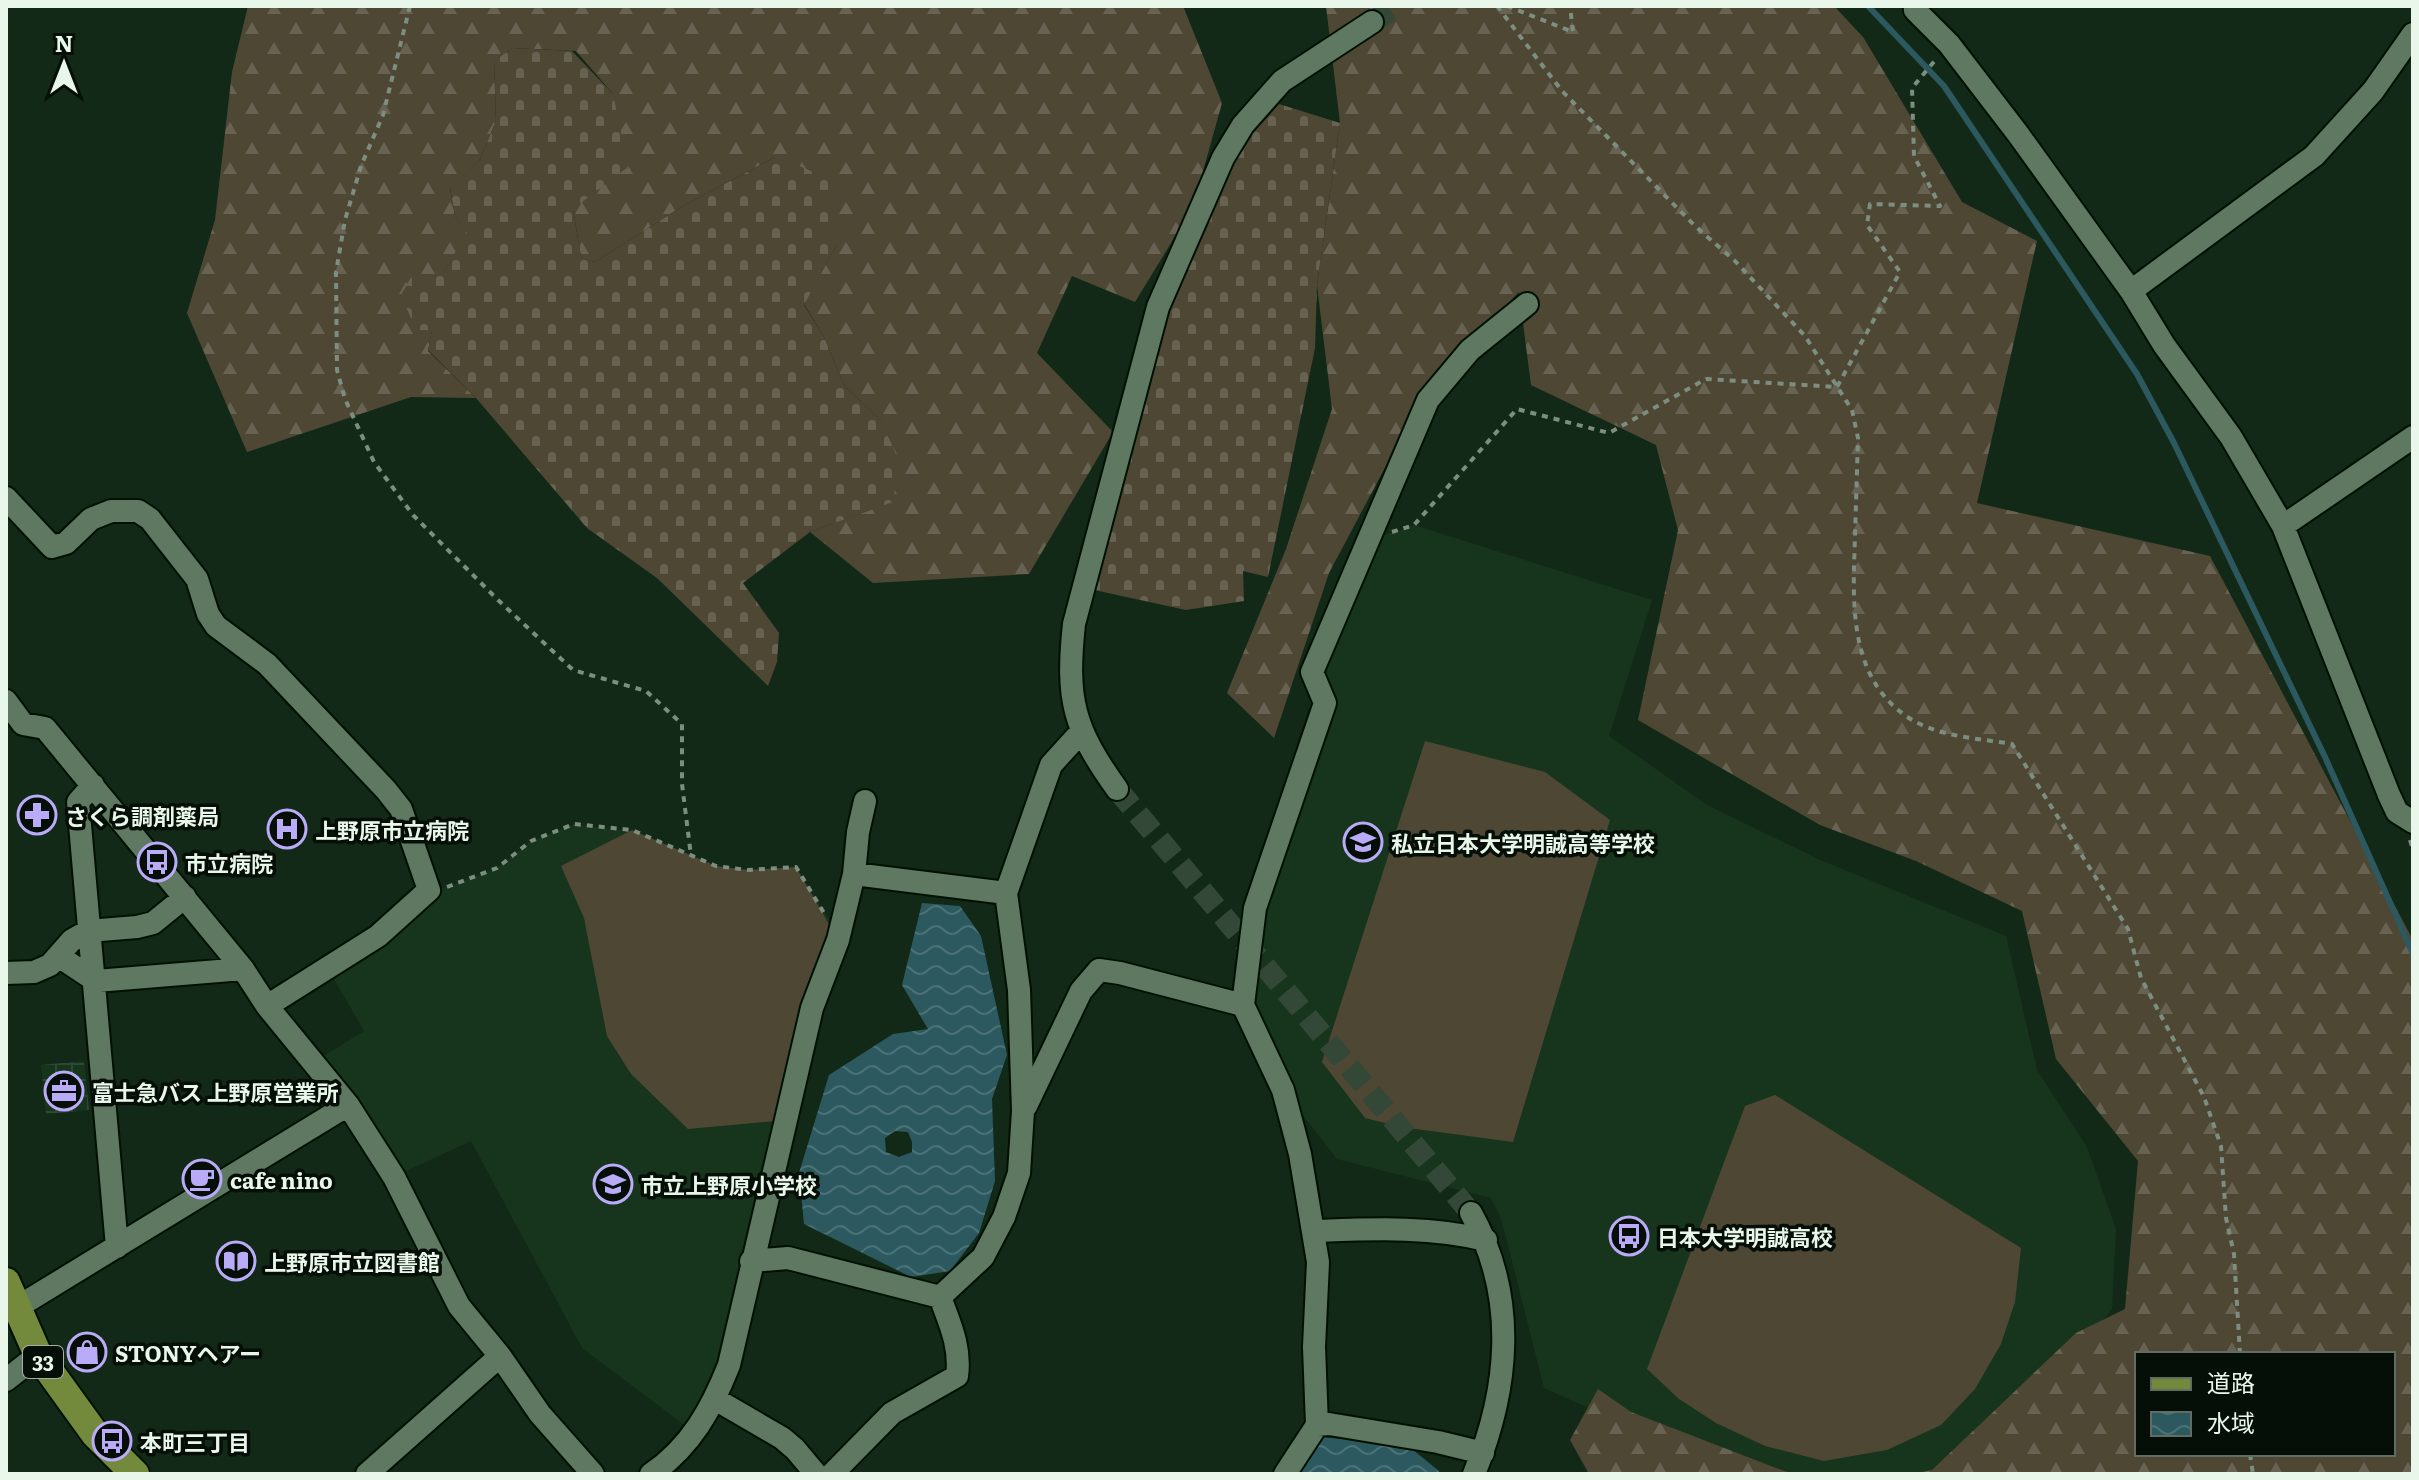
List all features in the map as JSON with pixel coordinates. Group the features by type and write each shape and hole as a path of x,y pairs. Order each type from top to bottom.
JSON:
{"main road":[{"name":"33","path":"11,1295 38,1355 95,1434 135,1474"}],"street":[{"path":"1917,6 1915,10 1949,44 2018,134 2231,437 2283,526 2397,812 2413,822"},
{"path":"1117,789 1081,732 1072,691 1071,656 1074,624 1158,307 1223,158 1243,125 1282,81 1372,22"},
{"path":"2131,291 2314,156 2373,91 2413,34"},
{"path":"1285,1474 1317,1425 1314,1347 1318,1262 1300,1154 1283,1090 1243,1005 1255,908 1325,703 1312,672 1428,400 1470,350 1527,304"},
{"path":"2283,526 2413,437"},
{"path":"7,501 52,547 66,543 91,519 111,511 138,511 150,519 197,579 208,614 216,626 267,664 401,809 429,890 378,936 267,1006"},
{"path":"6,701 15,725 45,728 243,969 267,1006 348,1105 394,1177 459,1306 500,1356 540,1414 593,1474"},
{"path":"940,1297 983,1257 1004,1217 1019,1173 1023,1111 1019,990 1006,893 1051,765 1081,732"},
{"path":"93,785 78,802 117,1247"},
{"path":"651,1474 687,1442 715,1399 729,1365 812,1008 839,935 854,874 865,801"},
{"path":"854,874 1006,893"},
{"path":"6,973 34,972 50,965 72,940 88,931 153,923 185,897"},
{"path":"60,957 96,981 243,969"},
{"path":"1023,1111 1081,991 1099,970 1243,1005"},
{"path":"11,1295 117,1247 348,1105"},
{"path":"1471,1213 1486,1240 1498,1284 1504,1349 1499,1397 1474,1474"},
{"path":"1314,1231 1395,1228 1486,1240"},
{"path":"751,1261 788,1258 940,1297"},
{"path":"832,1474 892,1413 957,1376 960,1357 940,1297"},
{"path":"6,1380 38,1355"},
{"path":"367,1474 500,1356"},
{"path":"715,1399 782,1438 816,1474"},
{"path":"1317,1425 1329,1424 1438,1442 1483,1453"}],"path":[{"path":"410,6 383,115 361,166 345,220 336,272 337,370 345,399 374,462 413,515 498,600 573,670 646,691 682,724 682,784 691,856"},
{"path":"1497,6 1562,91 1695,226 1735,261 1805,336 1852,410 1858,438 1852,611 1863,659 1876,686 1905,716 1938,732 2012,744 2128,929 2141,978 2204,1097 2221,1146 2226,1218 2234,1254 2240,1352"},
{"path":"1507,6 1573,32 1570,6"},
{"path":"1837,387 1900,272 1867,225 1870,204 1940,206 1914,156 1912,88 1949,44"},
{"path":"1370,540 1414,525 1517,409 1609,433 1706,379 1837,387"},
{"path":"429,890 447,887 497,868 531,841 574,824 632,830 716,866 748,870 796,867 839,935"}],"shaded area":[{"path":"1414,525 1652,600 1609,736 1707,805 1818,859 2006,936 2037,1070 2087,1147 2116,1229 2112,1309 1978,1473 1734,1474 1544,1388 1501,1218 1491,1198 1337,1159 1283,1090 1244,986 1250,945 1325,703 1312,672 1370,540"},
{"path":"574,824 635,832 716,866 748,870 796,867 839,935 729,1365 695,1433 582,1348 471,1141 400,1174 322,1057 364,1031 327,967 429,890 447,887 497,868 531,841"},
{"path":"84,1061 89,1110 46,1114 41,1065"}],"green space":[{"path":"248,6 1183,6 1222,103 1193,207 1135,302 1072,276 1037,353 1113,432 1029,574 873,583 810,532 892,502 881,421 844,385 824,337 804,304 836,246 777,156 683,206 595,262 581,257 573,209 613,94 576,51 512,48 494,61 496,121 480,159 450,189 455,216 468,232 443,274 428,351 476,398 411,397 247,452 187,313 215,220 232,72"},
{"path":"1326,6 1834,6 1863,37 1962,202 2037,241 1977,503 2210,556 2413,940 2413,1474 1913,1474 1932,1470 2076,1333 2125,1309 2138,1161 2056,1059 2022,911 1916,861 1820,825 1638,720 1678,530 1656,445 1531,385 1519,292 1430,383 1329,573 1274,738 1227,693 1286,549 1332,409 1317,285 1340,123"},
{"path":"512,48 572,51 613,94 628,167 573,209 581,257 595,262 683,206 777,156 831,180 836,246 804,305 824,337 844,385 881,421 899,461 893,502 810,532 743,583 779,633 777,662 768,686 657,578 587,528 476,398 428,350 432,330 416,330 401,295 413,274 443,274 467,232 455,216 450,188 480,159 496,121 494,61"},
{"path":"1263,99 1340,123 1317,285 1315,348 1268,577 1243,571 1244,601 1186,610 1085,588 1158,307"},
{"path":"1425,741 1545,772 1610,820 1513,1142 1401,1127 1365,1118 1322,1062"},
{"path":"632,830 716,866 748,870 796,867 838,940 785,1120 688,1129 631,1074 607,1036 584,918 561,866"},
{"path":"1775,1095 2021,1248 2015,1302 2001,1344 1975,1389 1941,1425 1887,1450 1824,1461 1765,1446 1716,1423 1679,1399 1647,1369 1745,1106"},
{"path":"1598,1389 1631,1412 1792,1474 1589,1474 1570,1440"}],"water":[{"path":"922,903 960,906 981,936 1007,1055 992,1099 995,1181 979,1233 950,1271 911,1277 804,1224 799,1173 829,1075 893,1034 928,1029 902,985","holes":["895,1131 908,1132 912,1152 899,1157 886,1152 885,1138"]},
{"path":"1321,1437 1407,1445 1439,1471 1438,1474 1284,1474"}],"waterway":[{"path":"1868,6 1944,86 2137,374 2174,443 2325,757 2413,954"}],"tunnel":[{"path":"1372,22 1397,6"},
{"path":"1117,789 1471,1213"}],"place":[{"name":"さくら調剤薬局","path":"37,815"},
{"name":"上野原市立病院","path":"287,829"},
{"name":"私立日本大学明誠高等学校","path":"1363,842"},
{"name":"市立病院","path":"157,862"},
{"name":"富士急バス 上野原営業所","path":"64,1091"},
{"name":"cafe nino","path":"202,1179"},
{"name":"市立上野原小学校","path":"613,1184"},
{"name":"日本大学明誠高校","path":"1629,1236"},
{"name":"上野原市立図書館","path":"236,1261"},
{"name":"STONYヘアー","path":"87,1352"},
{"name":"本町三丁目","path":"112,1441"}]}
